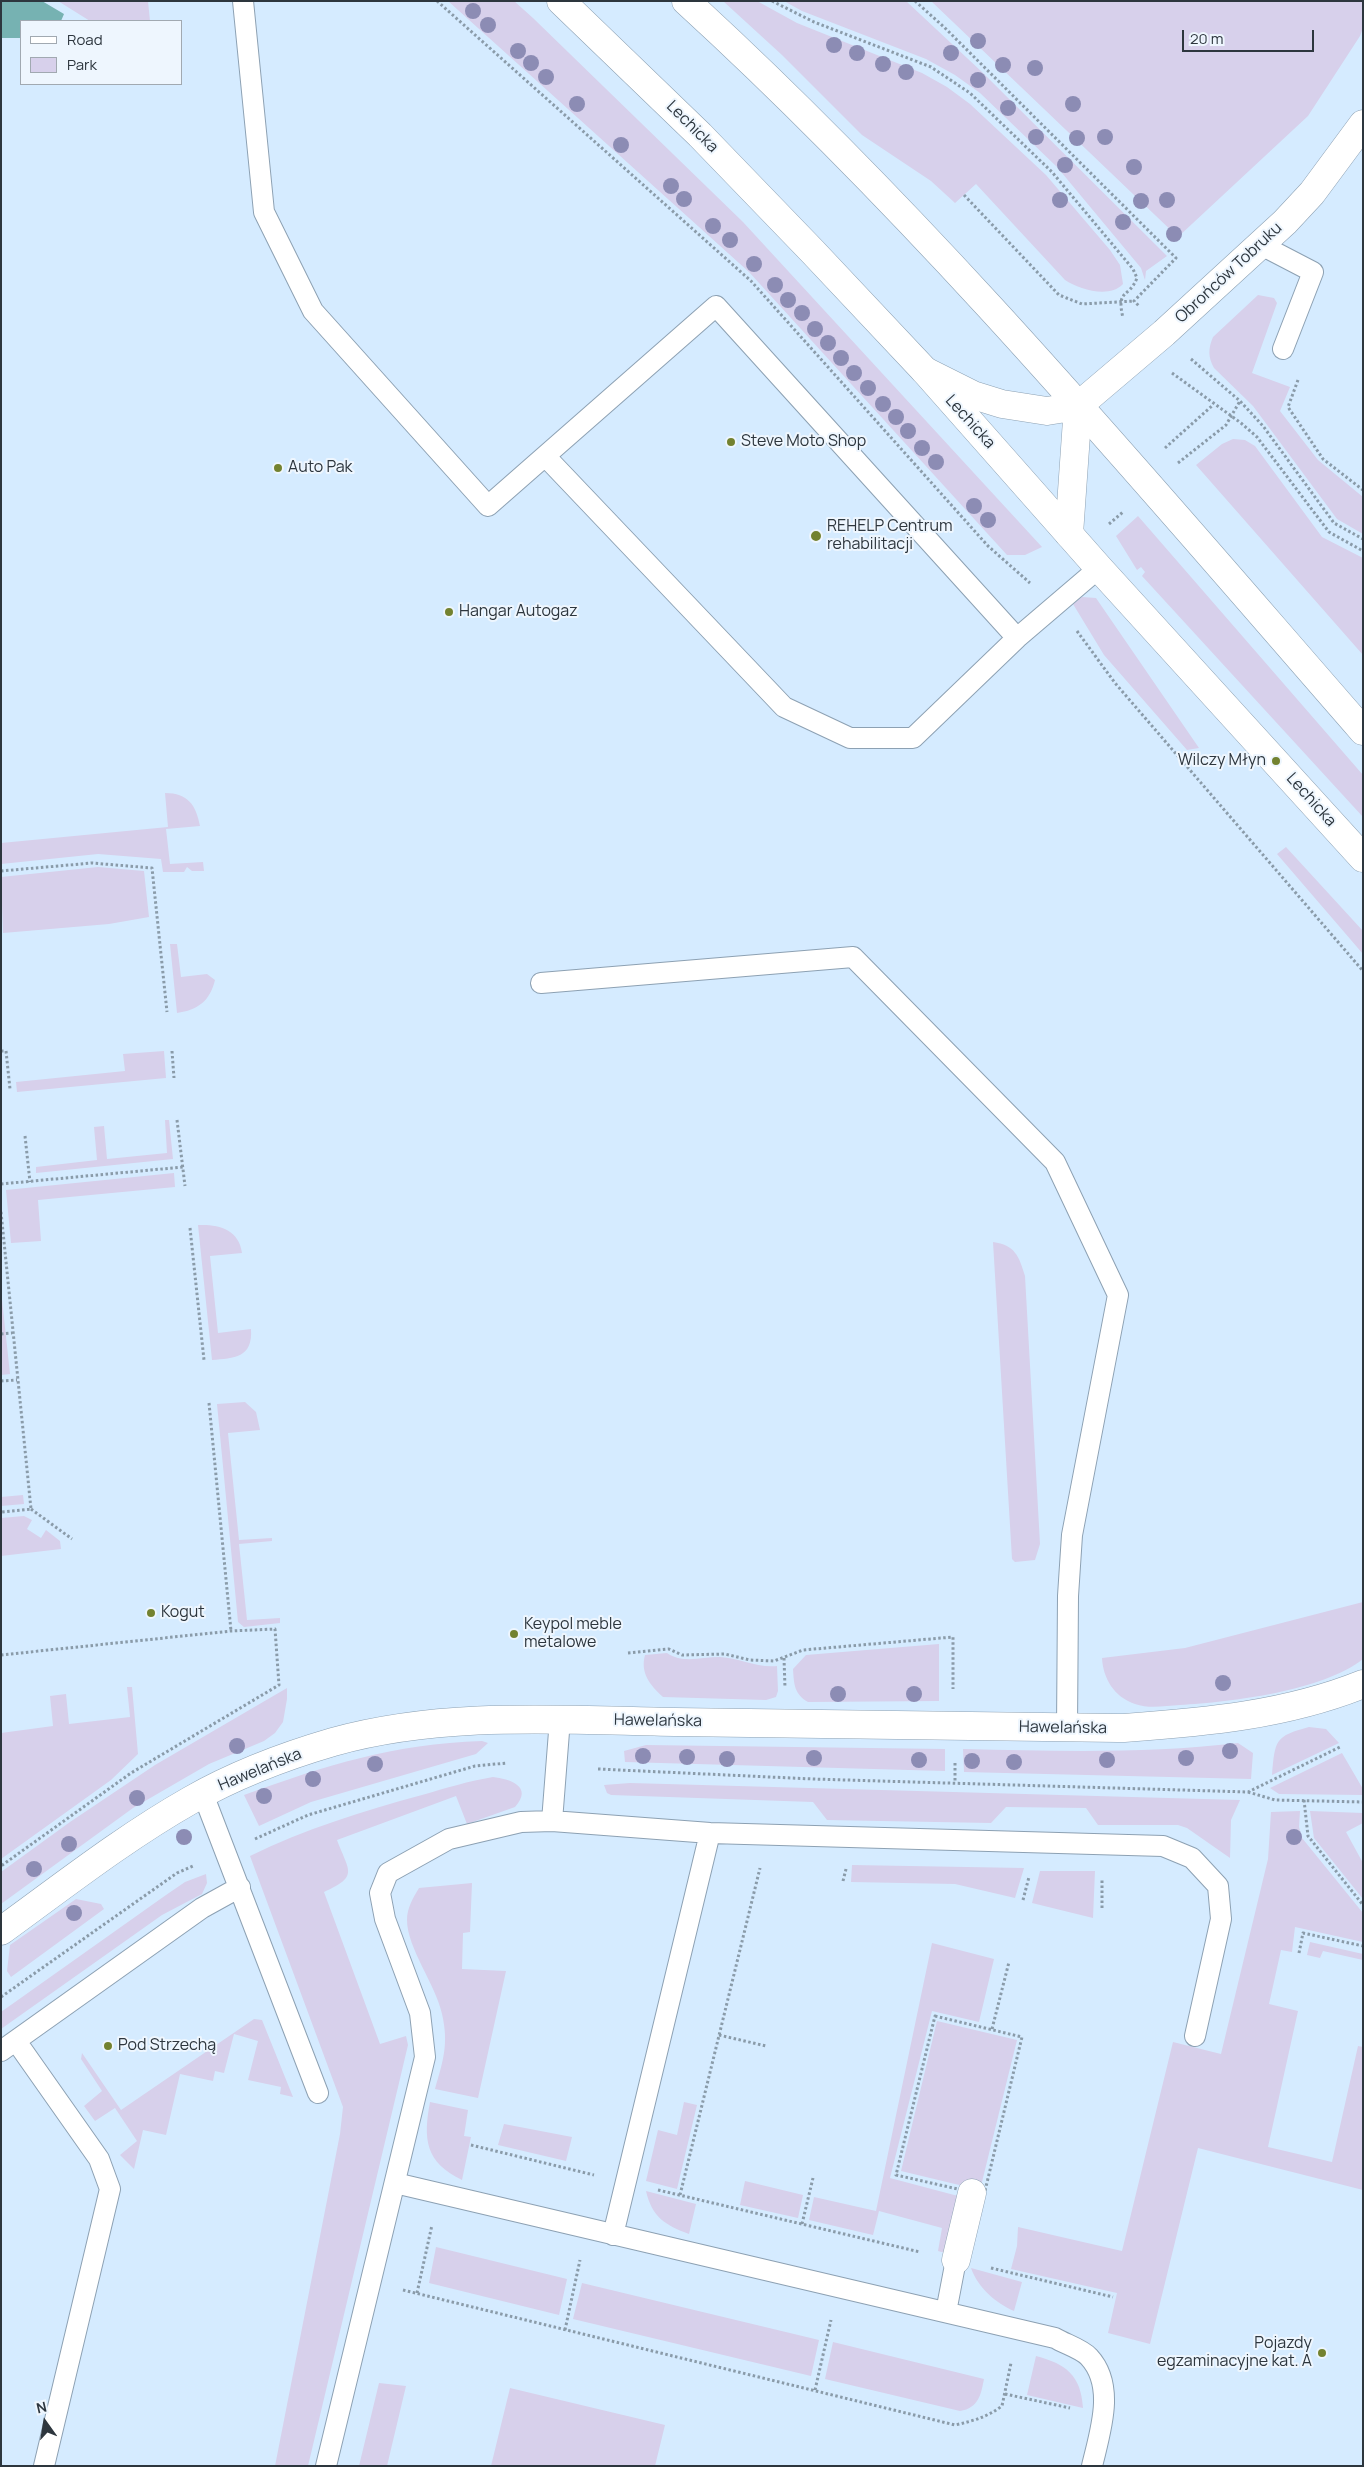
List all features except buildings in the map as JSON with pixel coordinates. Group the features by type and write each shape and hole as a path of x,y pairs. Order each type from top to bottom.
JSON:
{"street":[{"name":"Lechicka","path":"561,1 700,134 925,371 1099,568 1363,858"},
{"path":"686,1 800,109 964,278 1363,731"},
{"name":"Obrońców Tobruku","path":"1078,406 1156,340 1260,245 1312,193 1363,124"},
{"path":"925,371 973,395 1002,404 1047,411 1078,406"},
{"path":"1069,534 1078,406"},
{"name":"Hawelańska","path":"1,1931 146,1828 203,1794 281,1760 335,1742 392,1730 441,1724 560,1719 1124,1728 1212,1722 1280,1710 1363,1684"},
{"path":"956,2260 972,2194"}],"lane":[{"path":"243,1 264,212 313,311 488,506 716,306 1017,638"},
{"path":"1260,245 1313,272 1283,349"},
{"path":"546,457 784,707 850,738 913,738 1017,638 1099,568"},
{"path":"542,983 854,957 1055,1162 1118,1295 1072,1535 1068,1596 1068,1728"},
{"path":"552,1821 560,1719"},
{"path":"203,1794 318,2093"},
{"path":"326,2466 425,2057 420,2013 385,1919 380,1893 388,1873 449,1840 521,1822 552,1821 710,1833 1163,1846 1192,1858 1218,1886 1222,1919 1195,2036"},
{"path":"613,2235 710,1833"},
{"path":"44,2466 110,2188 99,2159 9,2046 202,1908 240,1887"},
{"path":"395,2183 1055,2338 1089,2357 1104,2386 1103,2418 1092,2466"},
{"path":"946,2312 956,2260"}],"path":[{"path":"772,1 814,22 932,67 970,93 1052,172 1133,269 1137,278 1135,284 1122,296 1120,303 1122,318 1156,340 1184,353 1240,401 1263,426 1334,523 1363,539"},
{"path":"915,1 944,27 1176,258 1134,301 1082,304 1059,295 964,195"},
{"path":"1134,301 1174,375 1257,437 1329,532 1363,551"},
{"path":"1283,349 1306,359 1288,408 1323,459 1363,490"},
{"path":"1059,602 1088,648 1115,683 1363,971"},
{"path":"1,871 92,862 152,868 167,1012"},
{"path":"1,1051 6,1051 10,1089"},
{"path":"172,1051 174,1078"},
{"path":"177,1120 185,1186"},
{"path":"25,1136 30,1182"},
{"path":"1,1184 183,1167"},
{"path":"1,1212 31,1509"},
{"path":"190,1228 204,1360"},
{"path":"1,1334 12,1333"},
{"path":"1,1381 17,1380"},
{"path":"209,1403 231,1631"},
{"path":"1,1512 31,1509 72,1539"},
{"path":"1,1654 231,1631 275,1629 280,1685 131,1774 1,1866"},
{"path":"628,1653 669,1649 682,1655 725,1654 762,1662 784,1658 802,1650 953,1637 953,1697"},
{"path":"784,1658 786,1697"},
{"path":"1248,1792 1340,1747"},
{"path":"598,1769 813,1779 1248,1792 1275,1800 1363,1802"},
{"path":"1304,1800 1308,1836 1363,1905"},
{"path":"680,2195 760,1867"},
{"path":"1023,1900 1030,1873"},
{"path":"1102,1873 1102,1908"},
{"path":"1299,1953 1303,1933 1363,1946"},
{"path":"992,2029 1009,1962"},
{"path":"935,2016 992,2029 1022,2037 984,2195 972,2194 896,2175 935,2016"},
{"path":"719,2035 766,2046"},
{"path":"471,2145 601,2177"},
{"path":"802,2224 813,2178"},
{"path":"654,2189 922,2252"},
{"path":"417,2293 440,2194"},
{"path":"565,2330 587,2229"},
{"path":"990,2268 1113,2297"},
{"path":"815,2390 838,2288"},
{"path":"401,2289 955,2425 974,2421 1002,2406 1018,2330"},
{"path":"1005,2394 1103,2418"}],"green space":[{"path":"58,1 148,1 150,20 88,20"},
{"path":"448,1 514,1 533,18 743,222 1042,547 1025,555 1007,555 749,272"},
{"path":"723,1 757,1 797,23 922,73 947,87 970,104 1046,175 1110,250 1120,265 1123,284 1117,289 1102,292 1078,287 1065,280 976,184 955,203 931,181 862,135 782,55"},
{"path":"784,1 906,1 982,72 1167,256 1146,271 1145,280 1141,268 1057,167 980,93 955,75 926,59 802,11"},
{"path":"931,1 1363,1 1363,28 1360,36 1308,116 1178,237"},
{"path":"1258,295 1274,298 1277,303 1252,373 1290,387 1280,411 1318,460 1363,497 1363,534 1337,519 1253,406 1212,364 1209,353 1213,337"},
{"path":"1233,439 1245,440 1255,446 1322,537 1363,558 1363,655 1196,465 1222,444"},
{"path":"1138,516 1363,775 1363,817 1142,576 1145,572 1141,567 1137,570 1116,536"},
{"path":"1082,597 1096,598 1199,748 1187,750 1104,655 1073,604"},
{"path":"165,793 180,795 190,802 196,812 200,826 166,829 170,864 203,862 204,871 192,871 187,867 184,872 163,872 161,859 98,854 1,864 1,843 168,827"},
{"path":"1286,847 1363,931 1363,954 1277,854"},
{"path":"98,867 144,871 149,917 109,924 3,933 1,877"},
{"path":"170,944 177,944 181,977 207,974 215,980 206,999 197,1007 184,1012 177,1013"},
{"path":"164,1051 166,1078 17,1092 16,1082 125,1071 123,1054"},
{"path":"165,1120 169,1120 173,1159 36,1173 36,1167 97,1160 94,1127 104,1126 107,1159 167,1153"},
{"path":"174,1173 175,1187 38,1200 41,1241 11,1243 6,1190"},
{"path":"198,1225 220,1227 232,1233 240,1245 242,1253 210,1256 218,1333 251,1329 249,1346 240,1355 235,1357 212,1360"},
{"path":"993,1242 1006,1246 1015,1253 1021,1263 1025,1276 1040,1544 1035,1560 1015,1562 1012,1559"},
{"path":"1,1290 10,1374 1,1375"},
{"path":"245,1402 256,1412 260,1430 228,1433 239,1540 272,1538 272,1541 239,1544 247,1620 280,1618 280,1623 244,1627 238,1622 217,1404"},
{"path":"23,1495 24,1504 1,1506 1,1497"},
{"path":"24,1516 32,1520 27,1529 41,1538 46,1530 60,1541 61,1549 1,1556 1,1518"},
{"path":"1363,1602 1363,1659 1346,1670 1301,1687 1250,1698 1146,1706 1135,1704 1121,1697 1111,1686 1105,1673 1102,1658 1185,1648"},
{"path":"939,1644 939,1701 808,1702 797,1692 793,1669 806,1655"},
{"path":"667,1653 686,1659 720,1657 762,1666 777,1666 778,1691 776,1697 766,1700 663,1697 647,1678 644,1661 645,1655"},
{"path":"127,1687 132,1687 138,1754 111,1780 1,1859 1,1733 53,1726 50,1696 66,1694 69,1724 130,1717"},
{"path":"287,1688 283,1722 275,1733 264,1741 209,1764 133,1808 1,1904 1,1872 70,1822 155,1765"},
{"path":"1309,1727 1326,1729 1339,1743 1272,1775 1274,1754 1279,1741 1289,1733"},
{"path":"482,1741 488,1743 476,1754 311,1802 259,1826 244,1795 304,1774 389,1751 419,1746"},
{"path":"1238,1743 1253,1753 1251,1779 964,1772 963,1749 1135,1750"},
{"path":"646,1745 945,1749 945,1771 625,1762 624,1751"},
{"path":"1342,1753 1363,1789 1363,1795 1279,1794 1270,1788"},
{"path":"493,1777 512,1782 521,1789 520,1800 515,1807 467,1824 456,1796 337,1840 347,1866 347,1877 324,1892 380,2044 406,2036 408,2045 308,2466 275,2466 340,2134 343,2107 250,1856 292,1837 356,1814"},
{"path":"630,1783 1240,1800 1231,1820 1230,1858 1187,1828 1178,1825 1098,1825 1086,1808 1006,1807 991,1823 827,1820 813,1802 611,1795 607,1793 604,1785"},
{"path":"1300,1811 1299,1827 1302,1838 1363,1913 1363,1942 1295,1927 1292,1952 1281,1950 1269,2004 1298,2011 1268,2147 1332,2162 1358,2046 1363,2047 1363,2190 1198,2148 1150,2344 1108,2333 1117,2293 1011,2269 1017,2246 1018,2227 1122,2251 1173,2042 1221,2054 1268,1859 1271,1812"},
{"path":"1310,1811 1363,1813 1363,1823 1346,1832 1363,1863 1363,1899 1314,1838"},
{"path":"852,1865 1024,1868 1015,1898 955,1884 851,1882"},
{"path":"1040,1871 1095,1871 1093,1918 1032,1903"},
{"path":"206,1874 207,1883 202,1894 162,1915 1,2029 1,2012 185,1882"},
{"path":"472,1883 470,1932 463,1933 462,1969 506,1971 478,2098 435,2089 444,2052 444,2025 439,2003 416,1954 408,1931 407,1920 409,1907 419,1888"},
{"path":"76,1899 101,1904 104,1909 11,1977 7,1971 10,1945"},
{"path":"1310,1942 1363,1954 1363,1960 1323,1951 1320,1958 1307,1955"},
{"path":"932,1943 994,1959 979,2022 932,2011 890,2178 958,2196 945,2253 938,2251 942,2228 879,2211 873,2235 809,2220 814,2197 876,2211"},
{"path":"254,2019 262,2020 293,2097 280,2094 281,2087 248,2080 258,2041 234,2034 224,2073 215,2071 213,2081 180,2074 166,2135 143,2130 134,2169 120,2155 137,2141 115,2108 95,2121 84,2106 102,2091 81,2059 82,2053 121,2110"},
{"path":"937,2021 1017,2040 980,2190 901,2171"},
{"path":"430,2102 468,2110 464,2136 471,2137 462,2180 440,2165 429,2148 427,2127"},
{"path":"684,2102 697,2105 677,2189 646,2181 658,2130 677,2135"},
{"path":"504,2124 572,2137 566,2161 498,2145"},
{"path":"745,2181 803,2195 798,2218 740,2205"},
{"path":"646,2191 696,2204 689,2234 666,2223 656,2214"},
{"path":"436,2247 567,2279 559,2315 429,2283"},
{"path":"971,2268 1022,2282 1014,2311 988,2294 978,2282"},
{"path":"582,2283 819,2340 811,2376 573,2319"},
{"path":"833,2342 984,2379 980,2395 975,2404 960,2411 825,2379"},
{"path":"1036,2356 1064,2367 1070,2373 1079,2387 1083,2408 1027,2395"},
{"path":"379,2383 406,2386 387,2466 359,2466"},
{"path":"510,2388 665,2425 655,2466 491,2466"}],"shaded area":[{"path":"1,1 42,1 64,14 61,20 20,20 20,38 1,38"}],"place":[{"name":"Steve Moto Shop","path":"731,442"},
{"name":"Auto Pak","path":"278,468"},
{"name":"REHELP Centrum rehabilitacji","path":"816,536"},
{"name":"Hangar Autogaz","path":"449,612"},
{"name":"Wilczy Młyn","path":"1276,761"},
{"name":"Kogut","path":"151,1613"},
{"name":"Keypol meble metalowe","path":"514,1634"},
{"name":"Pod Strzechą","path":"108,2046"},
{"name":"Pojazdy egzaminacyjne kat. A","path":"1322,2353"}]}
